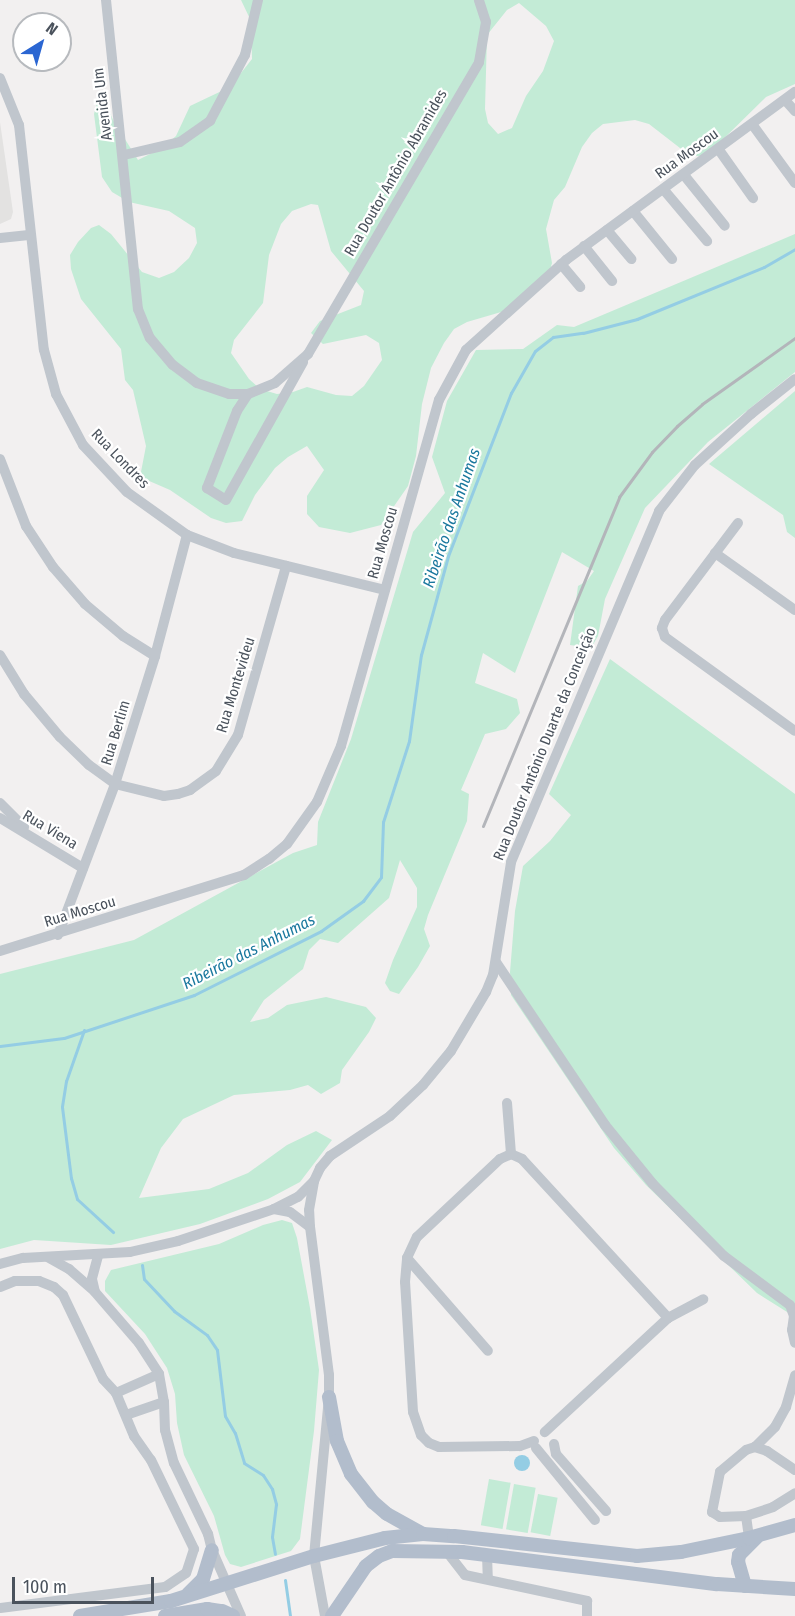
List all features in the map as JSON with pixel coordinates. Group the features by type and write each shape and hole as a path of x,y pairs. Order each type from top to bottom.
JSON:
{"main road":[{"path":"329,1397 337,1441 351,1474 373,1502 387,1514 423,1534"},
{"path":"80,1616 185,1597 314,1556 386,1538 423,1534 637,1556 681,1552 753,1537 795,1525"},
{"path":"745,1587 738,1562 739,1555 753,1537"},
{"path":"185,1597 203,1578 212,1550"},
{"path":"332,1616 356,1576 379,1556 392,1551 487,1555 745,1587 795,1589"},
{"path":"165,1616 207,1609 222,1611 233,1616"}],"street":[{"name":"Avenida Um","path":"106,0 129,205"},
{"path":"124,155 180,142 210,121 245,55 258,0"},
{"name":"Rua Doutor Antônio Abramides","path":"248,394 237,411 207,488 225,500 478,62 486,22 479,0"},
{"name":"Rua Londres","path":"0,78 19,124 29,235 44,350 56,394 83,445 127,492 187,535 234,553 385,590"},
{"name":"Rua Moscou","path":"0,951 244,875 269,859 286,844 317,802 341,746 439,400 466,350 561,264 795,92"},
{"path":"785,100 795,111"},
{"path":"752,124 795,183"},
{"path":"718,150 753,198"},
{"path":"684,175 725,226"},
{"path":"664,190 707,241"},
{"name":"Rua Doutor Antônio Abramides","path":"129,205 138,309 150,338 172,365 197,383 229,394 248,394 275,383 308,354"},
{"path":"633,211 672,259"},
{"path":"607,230 631,259"},
{"path":"0,238 29,235"},
{"path":"584,246 612,281"},
{"path":"561,264 580,287"},
{"name":"Rua Doutor Antônio Duarte da Conceição","path":"325,1616 314,1556 329,1397 324,1323 310,1227 309,1210 314,1181 320,1168 330,1156 390,1116 423,1085 456,1041 486,992 496,962 511,862 659,511 695,465 795,379"},
{"path":"0,459 26,526 53,567 85,604 123,636 155,656"},
{"path":"738,523 665,620 662,628 665,637 795,731"},
{"name":"Rua Berlim","path":"58,934 115,784 155,656 187,535"},
{"path":"715,553 795,610"},
{"name":"Rua Montevideu","path":"115,784 164,796 190,790 216,771 238,735 286,566"},
{"path":"0,655 24,694 60,737 88,765 115,784"},
{"path":"0,804 30,834"},
{"name":"Rua Viena","path":"0,818 83,868"},
{"path":"496,962 587,1099 653,1184 724,1256 790,1305 794,1316 792,1330 795,1343"},
{"path":"507,1103 511,1155"},
{"path":"554,1444 547,1452 535,1445 449,1449 429,1443 421,1435 413,1412 405,1282 407,1258 417,1237 500,1160 511,1155 522,1159 668,1318"},
{"path":"0,1264 46,1257 98,1256 130,1252 178,1241 274,1209 298,1197 314,1181"},
{"path":"274,1209 290,1212 310,1227"},
{"path":"95,1292 92,1279 98,1256"},
{"path":"46,1257 69,1269 95,1292 139,1343 159,1374 164,1402 165,1430 174,1463 208,1533 212,1550 241,1616"},
{"path":"407,1258 488,1351"},
{"path":"0,1287 26,1280 39,1281 54,1287 68,1302 103,1379 116,1393 134,1436 151,1460 194,1549 186,1573 165,1587 0,1608"},
{"path":"535,1445 538,1435 545,1432 668,1318 703,1299"},
{"path":"116,1393 159,1374"},
{"path":"795,1375 786,1407 775,1427 755,1447 746,1450 723,1467 712,1505 715,1515 746,1516 773,1507 795,1493"},
{"path":"126,1415 164,1402"},
{"path":"545,1432 553,1437 556,1454 606,1511"},
{"path":"535,1445 595,1520"},
{"path":"755,1447 774,1454 795,1470"},
{"path":"746,1516 753,1537"},
{"path":"447,1552 465,1575 587,1601 587,1616"},
{"path":"487,1555 488,1579"}],"shaded area":[{"path":"0,122 13,212 11,219 0,224"}],"green space":[{"path":"241,0 795,0 795,84 766,97 705,157 689,155 649,124 635,120 603,124 592,133 582,147 565,187 554,200 546,229 552,263 548,277 508,310 467,322 454,329 444,343 431,368 422,404 416,456 408,486 381,525 350,533 319,527 307,514 307,496 324,470 307,446 275,468 255,495 242,521 226,523 211,518 170,490 140,477 146,446 133,390 125,380 121,349 81,299 71,269 70,255 91,228 99,225 111,234 142,272 159,278 174,272 189,258 197,243 195,228 169,211 129,202 112,192 102,177 94,114 98,99 108,95 107,106 113,120 138,160 162,148 176,136 190,106 230,87 252,59 251,21","holes":["519,3 546,26 554,41 543,71 526,96 512,128 498,134 488,123 485,109 487,35 507,10","311,204 318,205 331,251 364,291 361,305 320,321 311,333 323,344 366,335 379,343 382,360 364,386 352,396 336,395 307,387 277,394 260,389 249,379 231,353 234,340 263,303 269,255 281,224 292,211"]},
{"path":"795,234 795,372 708,442 645,508 605,599 598,636 591,648 570,645 578,586 587,581 594,571 562,552 515,673 483,653 475,683 517,699 520,713 506,729 485,734 461,790 469,794 467,821 428,915 424,929 430,946 418,967 399,994 390,991 385,983 417,907 417,888 400,860 389,898 338,943 320,939 309,950 303,969 264,1000 250,1022 268,1018 287,1005 326,997 366,1007 376,1018 369,1032 342,1070 340,1083 321,1094 308,1085 290,1090 234,1095 183,1119 161,1148 139,1198 209,1189 248,1173 287,1145 316,1131 332,1140 300,1182 268,1199 200,1224 111,1245 34,1240 0,1249 0,974 134,940 293,853 317,845 318,822 351,739 413,532 445,493 432,457 447,401 476,350 523,349 557,325 574,327"},
{"path":"795,391 795,538 787,532 783,515 709,464"},
{"path":"610,659 795,794 795,1317 757,1293 646,1185 614,1148 511,995 510,972 515,911 523,866 550,841 571,815 549,794"},
{"path":"282,1220 292,1223 297,1238 310,1308 319,1370 314,1431 300,1539 291,1551 241,1567 230,1564 225,1555 214,1516 184,1455 177,1423 175,1394 167,1368 145,1334 105,1291 105,1281 111,1270 219,1244 263,1225"},
{"path":"489,1479 511,1483 503,1529 481,1525"},
{"path":"514,1484 536,1488 528,1533 506,1529"},
{"path":"538,1494 558,1498 550,1536 531,1532"}],"water":[{"path":"522,1455 530,1463 522,1471 514,1463"}],"waterway":[{"name":"Ribeirão das Anhumas","path":"0,1046 64,1038 194,995 321,931 363,901 381,877 383,822 409,741 421,655 448,556 511,393 535,351 553,337 583,333 637,319 764,267 795,249"},
{"path":"84,1030 66,1081 62,1107 71,1178 77,1199 113,1232"},
{"path":"142,1265 144,1279 174,1311 207,1335 217,1350 225,1416 235,1433 244,1463 263,1475 272,1489 276,1504 272,1537 275,1554"},
{"path":"285,1580 290,1616"}],"railway":[{"path":"483,826 619,497 652,452 677,426 702,404 795,338"}]}
